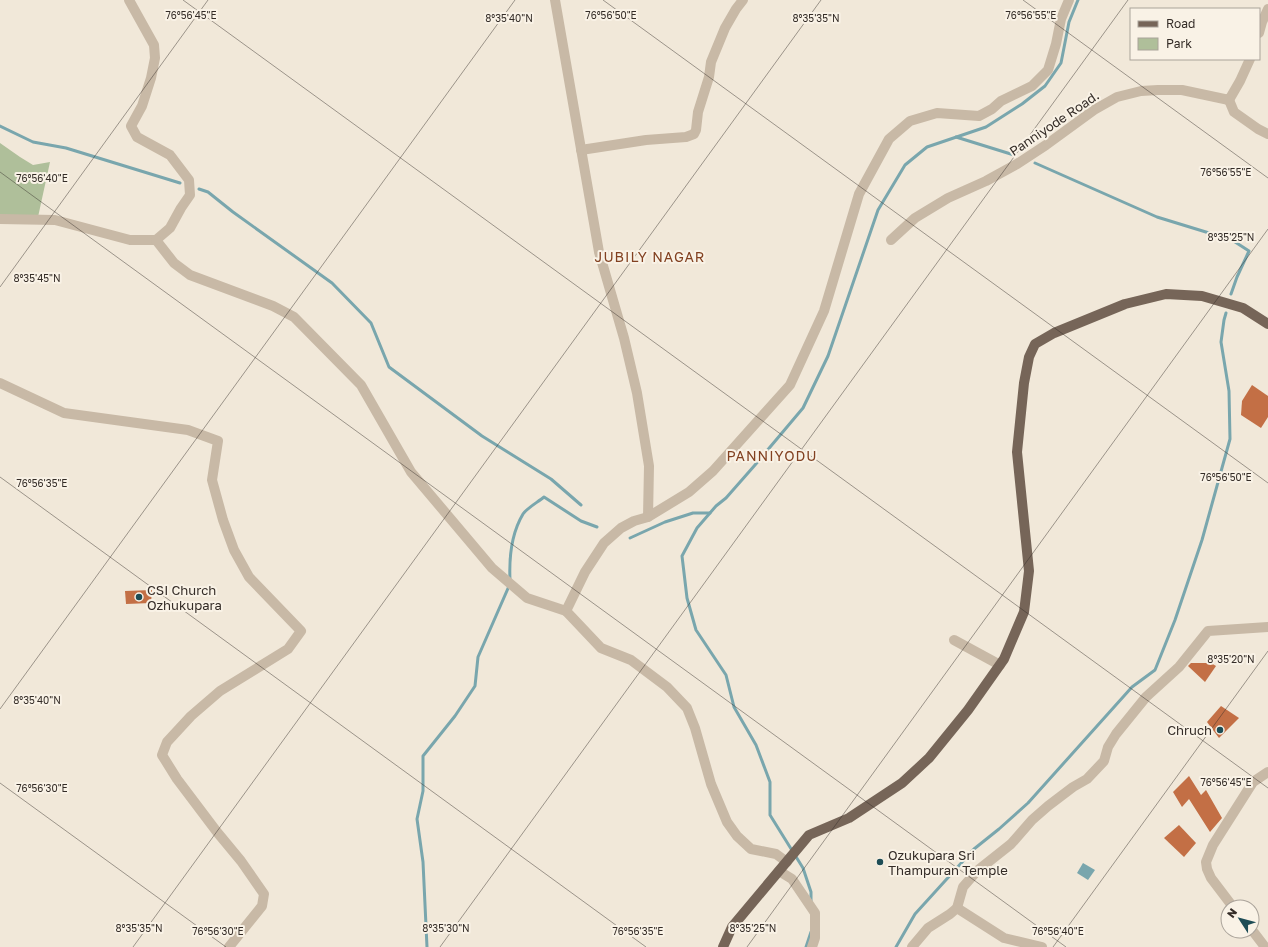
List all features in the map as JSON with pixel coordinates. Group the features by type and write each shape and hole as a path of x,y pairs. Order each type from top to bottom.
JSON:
{"main road":[{"path":"723,947 732,927 809,835 849,818 902,783 930,758 968,710 1004,659 1024,612 1029,571 1017,452 1024,383 1029,357 1035,344 1054,333 1125,304 1166,294 1202,296 1236,306 1268,324"}],"street":[{"path":"0,219 55,220 130,240 156,240 170,228 190,195 189,180 170,155 136,137 131,126 152,78 155,58 154,45 129,0"},
{"path":"554,0 599,252 624,338 637,393 649,466 648,517"},
{"path":"581,150 646,140 686,138 694,134 696,130 698,112 709,77 711,62 725,28 743,0"},
{"path":"566,611 585,572 604,543 621,528 634,521 648,517 689,492 713,471 790,385 824,311 859,194 889,140 910,121 936,113 979,116 992,109 1001,101 1032,86 1048,70 1056,44 1061,19 1070,0"},
{"path":"1260,29 1268,8"},
{"path":"1250,60 1229,100 1234,112 1258,129 1268,134"},
{"name":"Panniyode Road.","path":"891,240 915,218 948,198 986,181 1017,164 1094,110 1118,97 1141,91 1182,90 1229,100"},
{"path":"156,240 174,263 190,275 278,309 294,317 361,385 411,472 492,568 527,598 566,611 601,648 631,660 667,687 687,708 695,728 711,784 727,822 737,836 751,848 789,859"},
{"path":"0,382 64,413 188,430 218,441 212,480 223,520 234,550 249,577 301,631 288,649 220,691 191,716 167,742 162,755 177,779 241,861 264,894 262,906 230,947"},
{"path":"912,947 928,928 957,908 962,888 969,879 988,861 1011,844 1032,820 1048,806 1073,787 1087,779 1104,761 1108,747 1116,734 1146,697 1179,667 1208,631 1268,627"},
{"path":"954,640 1000,665"},
{"path":"1228,899 1211,878 1206,862 1213,845 1253,782 1268,772"},
{"path":"779,871 792,879 815,913 815,938 812,947"},
{"path":"957,908 1004,938 1042,947"},
{"path":"1259,939 1265,947"}],"green space":[{"path":"0,143 33,165 50,162 38,217 0,221"}],"water":[{"path":"1083,863 1095,870 1088,880 1077,873"}],"building":[{"path":"1252,385 1268,396 1268,417 1261,428 1241,415 1242,401"},
{"name":"CSI Church Ozhukupara","path":"152,590 151,603 126,604 125,591"},
{"path":"1191,663 1211,663 1216,666 1205,682 1188,666"},
{"name":"Chruch","path":"1221,706 1239,718 1219,738 1207,722"},
{"path":"1189,776 1201,795 1206,790 1222,818 1210,832 1189,799 1182,807 1173,792"},
{"path":"1179,825 1196,843 1184,857 1164,838"}],"waterway":[{"path":"811,902 811,892 803,868 770,815 770,782 756,745 734,707 726,675 696,630 687,598 682,556 697,528 716,506 726,498 803,408 828,356 878,210 905,165 927,147 986,127 1022,104 1045,86 1061,63 1069,22 1078,0"},
{"path":"0,126 33,142 66,148 180,183"},
{"path":"956,137 1014,155"},
{"path":"1035,163 1157,217 1232,240 1249,251 1231,294"},
{"path":"199,189 208,192 233,212 332,283 371,323 389,367 482,436 551,479 581,505"},
{"path":"896,947 915,914 974,849 1028,803 1132,687 1155,670 1175,620 1202,540 1230,439 1229,391 1221,342 1226,313"},
{"path":"510,580 510,563 513,538 519,522 523,514 544,497 581,521 597,527"},
{"path":"630,538 665,522 693,513 710,513"},
{"path":"427,947 423,862 417,819 423,791 423,756 455,716 475,686 478,657 509,586"},
{"path":"806,947 811,932"}],"place":[{"name":"CSI Church Ozhukupara","path":"139,597"},
{"name":"Chruch","path":"1220,730"},
{"name":"Ozukupara Sri Thampuran Temple","path":"880,862"}],"district":[{"name":"JUBILY NAGAR","path":"650,257"},
{"name":"PANNIYODU","path":"772,456"}]}
